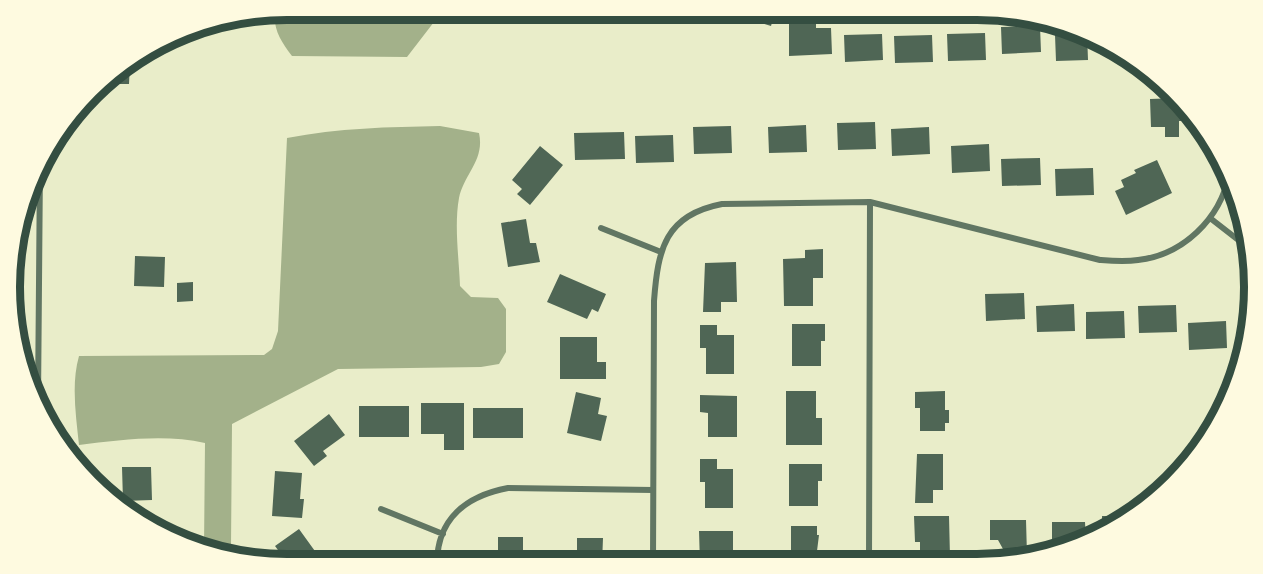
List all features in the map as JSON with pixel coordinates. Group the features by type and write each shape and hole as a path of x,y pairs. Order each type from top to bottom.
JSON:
{"street":[{"path":"38,384 40,185"},
{"path":"653,554 656,276 666,239 673,228 694,212 722,204 870,202 1100,260 1123,261 1156,257 1186,242 1210,218 1220,202 1224,189"},
{"path":"869,554 870,202"},
{"path":"1210,218 1239,241"},
{"path":"601,228 661,252"},
{"path":"438,554 443,534 456,513 465,504 491,491 508,488 653,490"},
{"path":"381,509 443,534"}],"shaded area":[{"path":"275,20 436,20 407,57 292,56 281,40"},
{"path":"440,126 479,133 477,159 459,198 457,231 460,286 471,297 498,298 506,309 506,352 499,364 481,367 338,369 232,424 232,548 204,541 205,443 158,438 79,445 75,389 79,356 264,355 272,349 278,331 287,138 344,130"}],"building":[{"path":"752,20 773,20 771,26"},
{"path":"816,22 816,28 831,28 832,54 789,56 789,23"},
{"path":"1001,27 1040,28 1041,52 1002,54"},
{"path":"985,33 986,60 948,61 947,34"},
{"path":"882,34 883,60 845,62 844,35"},
{"path":"932,35 933,62 895,63 894,36"},
{"path":"1055,35 1065,35 1087,44 1088,60 1056,61"},
{"path":"130,71 129,84 113,84"},
{"path":"1165,98 1185,120 1179,121 1179,137 1165,137 1165,127 1151,127 1150,99"},
{"path":"875,122 876,149 838,150 837,123"},
{"path":"806,125 807,152 769,153 768,127"},
{"path":"731,126 732,153 694,154 693,127"},
{"path":"929,127 930,154 892,156 891,129"},
{"path":"624,132 625,159 575,160 574,133"},
{"path":"673,135 674,162 636,163 635,136"},
{"path":"989,144 990,171 952,173 951,146"},
{"path":"540,146 563,165 530,205 517,194 522,189 512,180"},
{"path":"1040,158 1041,185 1002,186 1001,159"},
{"path":"1157,160 1172,193 1126,215 1115,191 1124,187 1121,180 1136,173 1134,170"},
{"path":"1093,168 1094,195 1056,196 1055,169"},
{"path":"526,219 530,243 536,243 540,262 508,267 501,223"},
{"path":"823,249 823,278 813,278 813,306 784,306 783,259 805,258 805,250"},
{"path":"135,256 165,257 164,287 134,286"},
{"path":"736,262 737,302 721,302 721,312 703,312 705,263"},
{"path":"560,274 606,294 598,312 592,309 587,319 547,302"},
{"path":"193,282 193,301 177,302 177,283"},
{"path":"1024,293 1025,319 986,321 985,294"},
{"path":"1074,304 1075,331 1037,332 1036,306"},
{"path":"1176,305 1177,332 1139,333 1138,306"},
{"path":"1124,311 1125,338 1086,339 1086,312"},
{"path":"1226,321 1227,348 1189,350 1188,323"},
{"path":"792,324 825,324 825,341 821,341 821,366 792,366"},
{"path":"700,325 717,325 717,335 734,335 734,374 706,374 706,348 700,348"},
{"path":"560,337 597,337 597,362 606,362 606,379 560,379"},
{"path":"786,391 816,391 816,418 822,418 822,445 786,445"},
{"path":"945,391 945,410 949,410 949,423 945,423 945,431 920,431 920,408 915,408 915,392"},
{"path":"576,392 601,398 598,414 607,416 601,441 567,433"},
{"path":"700,395 737,396 737,437 708,437 708,413 700,412"},
{"path":"421,403 464,403 464,450 444,450 444,434 421,434"},
{"path":"359,406 409,406 409,437 359,437"},
{"path":"473,408 523,408 523,438 473,438"},
{"path":"329,414 345,435 323,451 327,456 314,466 294,441"},
{"path":"917,454 943,454 943,490 933,490 933,503 915,503"},
{"path":"700,459 717,459 717,469 733,469 733,508 705,508 705,482 700,482"},
{"path":"789,464 822,464 822,481 818,481 818,506 789,506"},
{"path":"122,467 151,467 152,500 127,501 123,498"},
{"path":"275,471 302,473 300,499 304,499 302,518 272,516"},
{"path":"914,516 949,516 950,554 920,554 920,542 915,542"},
{"path":"1102,516 1114,516 1110,519 1102,523"},
{"path":"990,520 1026,520 1027,549 1014,551 1014,549 1003,549 998,540 990,540"},
{"path":"1052,522 1085,522 1085,531 1052,543"},
{"path":"791,526 817,526 817,535 819,535 817,551 823,551 823,554 791,554"},
{"path":"299,529 317,554 281,554 275,546"},
{"path":"699,531 733,531 733,550 730,550 730,554 700,554"},
{"path":"498,537 523,537 523,554 498,554"},
{"path":"577,538 603,538 602,554 577,554"}]}
